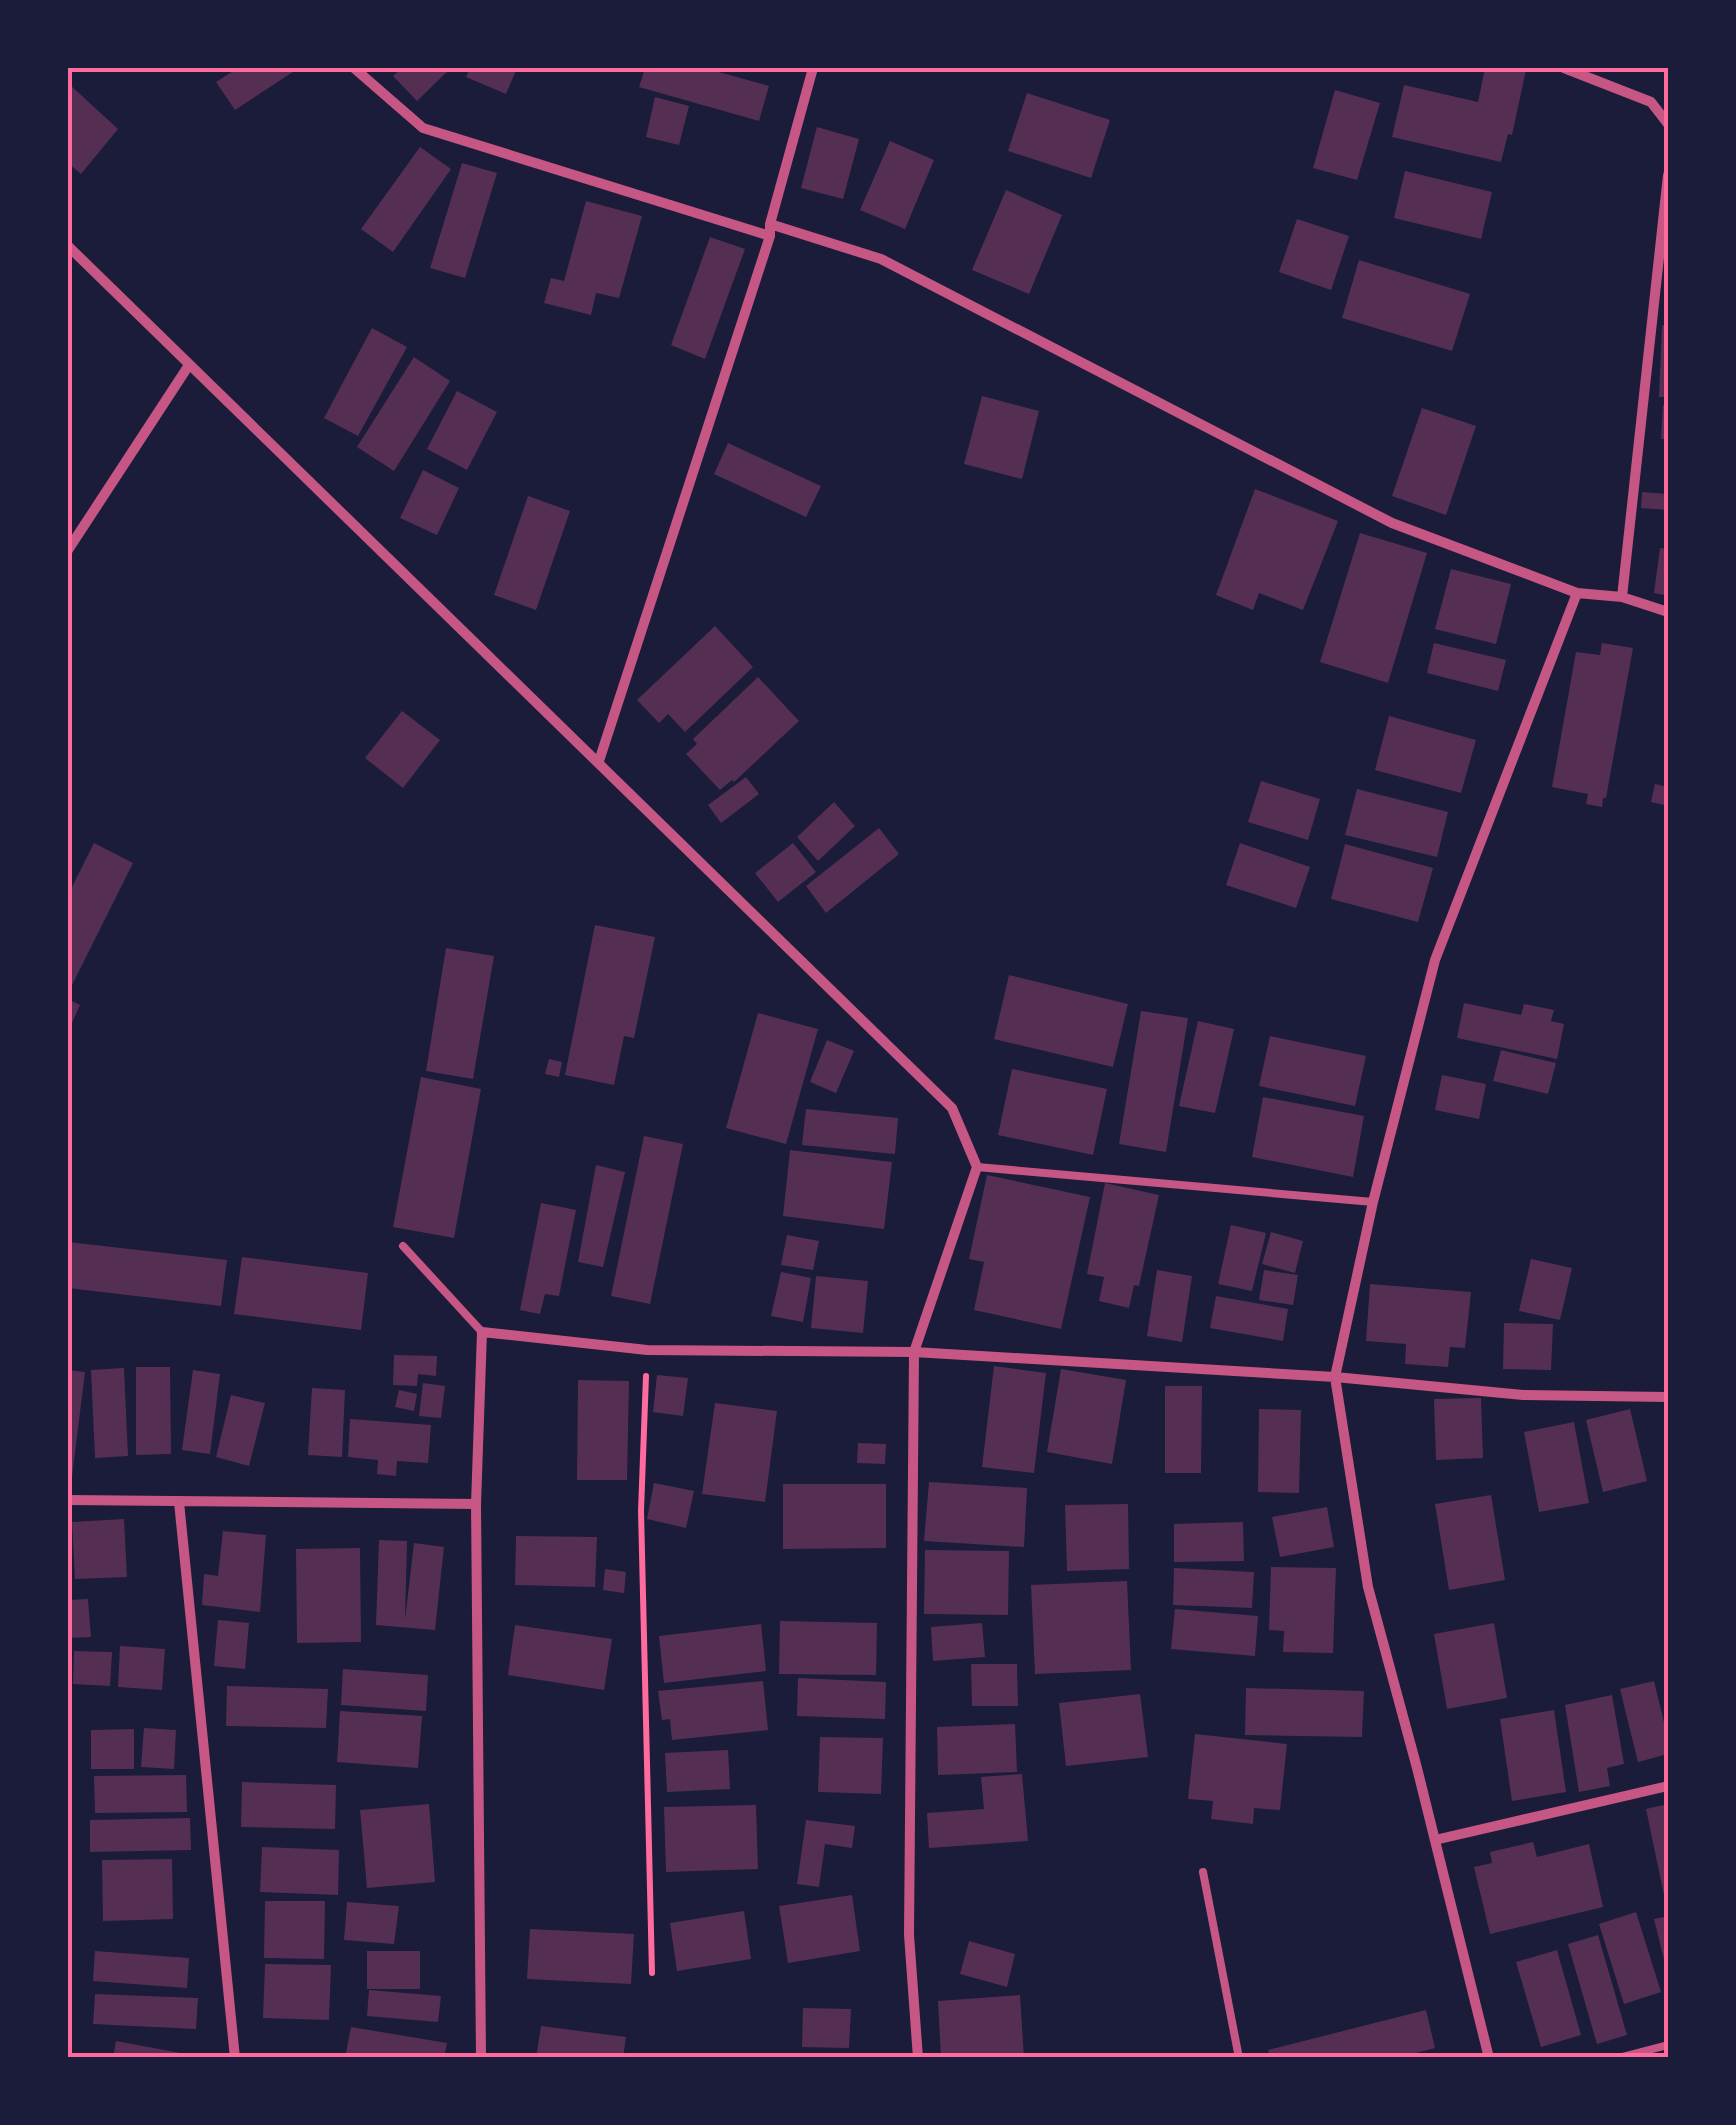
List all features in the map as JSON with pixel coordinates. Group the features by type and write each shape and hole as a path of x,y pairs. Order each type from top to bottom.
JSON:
{"street":[{"path":"354,68 423,128 881,260 1392,523 1578,593 1622,597 1668,612"},
{"path":"599,761 770,230 814,68"},
{"path":"1564,68 1652,102 1668,124"},
{"path":"1622,597 1668,175"},
{"path":"68,246 952,1108 977,1167 914,1352 909,1935 918,2058"},
{"path":"68,550 189,364"},
{"path":"1489,2058 1368,1587 1335,1377 1373,1202 1435,960 1578,593"},
{"path":"480,2058 476,1504 482,1332 647,1350 914,1352 1335,1377 1523,1395 1668,1397"},
{"path":"68,1500 476,1504"},
{"path":"179,1502 234,2058"},
{"path":"1436,1840 1668,1786"}],"lane":[{"path":"977,1167 1373,1202"},
{"path":"403,1246 482,1332"},
{"path":"1203,1872 1239,2058"},
{"path":"1618,2058 1668,2044"}],"path":[{"path":"647,1350 640,1511 652,1973"}],"building":[{"path":"238,68 299,68 235,110 216,82"},
{"path":"402,68 451,68 417,101 393,76"},
{"path":"470,68 517,68 506,94 466,77"},
{"path":"645,68 704,68 769,86 759,121 639,87"},
{"path":"1485,68 1526,70 1512,135 1508,134 1501,162 1392,137 1404,85 1478,102"},
{"path":"68,83 118,129 81,174 68,163"},
{"path":"1335,90 1380,103 1357,180 1313,168"},
{"path":"1027,93 1110,120 1091,178 1008,151"},
{"path":"655,97 689,106 679,145 646,137"},
{"path":"817,127 859,139 843,199 801,188"},
{"path":"890,141 934,160 905,229 860,210"},
{"path":"420,147 451,169 393,252 361,229"},
{"path":"462,163 497,173 465,278 430,268"},
{"path":"1405,171 1492,192 1481,239 1394,218"},
{"path":"1006,190 1062,215 1029,294 972,270"},
{"path":"586,201 642,216 619,298 596,293 591,315 544,303 551,278 564,281"},
{"path":"1297,219 1349,236 1331,290 1279,272"},
{"path":"710,237 745,249 705,359 671,345"},
{"path":"1359,260 1470,294 1452,351 1342,318"},
{"path":"1662,325 1668,326 1668,397 1659,397"},
{"path":"372,328 407,347 358,436 324,418"},
{"path":"414,357 450,381 394,471 357,447"},
{"path":"457,391 497,412 467,470 427,449"},
{"path":"982,396 1039,411 1022,479 964,464"},
{"path":"1663,405 1668,405 1668,439 1661,439"},
{"path":"1422,408 1476,426 1446,515 1392,496"},
{"path":"728,443 821,486 806,517 714,474"},
{"path":"423,470 459,488 437,535 400,518"},
{"path":"1255,489 1338,521 1303,610 1259,593 1253,610 1216,595"},
{"path":"1642,492 1668,494 1668,510 1641,508"},
{"path":"528,496 570,511 536,610 494,595"},
{"path":"1360,533 1427,553 1388,683 1320,662"},
{"path":"1660,548 1668,549 1668,596 1654,593"},
{"path":"1451,569 1511,584 1496,644 1435,629"},
{"path":"715,626 753,667 685,732 668,714 659,723 637,700"},
{"path":"1434,643 1506,660 1498,691 1427,673"},
{"path":"1602,643 1633,648 1602,807 1586,804 1588,794 1552,787 1576,652 1600,655"},
{"path":"758,677 799,721 734,782 720,790 686,754 697,744 693,739"},
{"path":"402,711 440,740 403,788 365,758"},
{"path":"1389,716 1476,740 1461,793 1375,770"},
{"path":"746,777 759,794 721,823 708,805"},
{"path":"1261,781 1320,799 1308,840 1248,822"},
{"path":"1655,784 1668,787 1668,806 1651,802"},
{"path":"1357,789 1448,812 1437,857 1345,835"},
{"path":"834,802 855,826 818,861 797,837"},
{"path":"879,828 899,854 826,913 806,886"},
{"path":"94,843 133,863 68,993 68,895"},
{"path":"793,843 816,872 778,902 755,873"},
{"path":"1240,843 1310,867 1296,908 1226,885"},
{"path":"1345,844 1433,868 1418,922 1331,899"},
{"path":"595,925 655,937 634,1038 624,1036 614,1085 565,1075"},
{"path":"446,948 494,956 473,1079 426,1071"},
{"path":"1009,975 1128,1004 1113,1067 994,1039"},
{"path":"68,999 80,1005 68,1032"},
{"path":"1464,1003 1521,1015 1524,1004 1554,1010 1551,1021 1564,1024 1557,1059 1457,1038"},
{"path":"1141,1011 1188,1018 1166,1152 1119,1144"},
{"path":"758,1013 818,1029 786,1144 726,1128"},
{"path":"1198,1021 1234,1029 1215,1113 1179,1106"},
{"path":"1270,1036 1366,1056 1355,1106 1259,1086"},
{"path":"827,1040 854,1051 836,1093 810,1082"},
{"path":"1501,1050 1556,1063 1548,1094 1493,1081"},
{"path":"549,1059 562,1062 559,1077 545,1074"},
{"path":"1012,1069 1107,1089 1093,1155 998,1135"},
{"path":"1442,1075 1486,1084 1479,1119 1435,1110"},
{"path":"421,1077 481,1089 454,1238 393,1227"},
{"path":"1263,1097 1364,1116 1353,1177 1252,1157"},
{"path":"806,1109 898,1118 895,1154 802,1145"},
{"path":"644,1136 683,1144 650,1304 611,1296"},
{"path":"790,1150 892,1162 884,1229 783,1216"},
{"path":"596,1165 625,1172 603,1267 578,1262"},
{"path":"987,1175 1090,1197 1061,1329 974,1310 984,1262 969,1259"},
{"path":"1105,1183 1159,1195 1139,1286 1134,1285 1129,1308 1099,1301 1104,1277 1087,1274"},
{"path":"541,1203 576,1210 559,1296 545,1294 540,1314 520,1310"},
{"path":"1231,1225 1266,1233 1252,1291 1218,1284"},
{"path":"1271,1232 1303,1241 1295,1273 1262,1264"},
{"path":"787,1235 819,1241 813,1270 781,1265"},
{"path":"68,1242 227,1260 221,1306 68,1288"},
{"path":"242,1257 368,1273 361,1330 234,1314"},
{"path":"1531,1259 1572,1268 1560,1320 1519,1311"},
{"path":"1157,1270 1192,1276 1182,1342 1147,1336"},
{"path":"1264,1270 1298,1275 1293,1305 1259,1300"},
{"path":"781,1272 811,1278 803,1322 771,1316"},
{"path":"816,1276 868,1281 863,1333 811,1328"},
{"path":"1370,1284 1471,1292 1465,1348 1450,1347 1448,1367 1405,1364 1406,1344 1366,1341"},
{"path":"1216,1296 1288,1309 1283,1341 1210,1328"},
{"path":"1504,1323 1553,1324 1551,1370 1503,1369"},
{"path":"394,1355 437,1356 436,1376 418,1374 417,1386 393,1385"},
{"path":"994,1366 1046,1373 1034,1473 982,1467"},
{"path":"136,1367 170,1367 171,1454 136,1455"},
{"path":"124,1368 128,1456 95,1458 91,1370"},
{"path":"1061,1369 1126,1380 1112,1464 1047,1452"},
{"path":"68,1370 85,1372 72,1477 68,1477"},
{"path":"193,1370 220,1374 210,1454 182,1450"},
{"path":"657,1375 688,1378 683,1416 653,1412"},
{"path":"578,1380 629,1381 627,1480 577,1480"},
{"path":"423,1383 445,1386 441,1418 419,1416"},
{"path":"1165,1386 1202,1386 1201,1473 1165,1473"},
{"path":"312,1388 345,1390 342,1457 308,1455"},
{"path":"399,1390 417,1394 414,1411 395,1407"},
{"path":"231,1395 265,1403 249,1466 216,1457"},
{"path":"1481,1398 1483,1458 1436,1460 1434,1399"},
{"path":"715,1403 777,1411 765,1502 702,1494"},
{"path":"1259,1409 1301,1410 1299,1493 1258,1492"},
{"path":"1630,1409 1647,1481 1603,1492 1586,1420"},
{"path":"350,1419 431,1425 428,1463 397,1461 396,1476 377,1474 378,1460 348,1457"},
{"path":"1574,1422 1589,1503 1539,1512 1524,1432"},
{"path":"858,1443 886,1444 885,1464 857,1463"},
{"path":"929,1482 1027,1488 1024,1547 924,1541"},
{"path":"654,1483 694,1491 686,1528 647,1519"},
{"path":"783,1484 886,1484 886,1548 783,1549"},
{"path":"1491,1495 1505,1580 1449,1590 1435,1504"},
{"path":"1128,1504 1129,1569 1067,1571 1065,1505"},
{"path":"1327,1507 1334,1547 1280,1557 1272,1517"},
{"path":"124,1519 127,1577 75,1579 72,1522"},
{"path":"1243,1522 1244,1561 1174,1562 1174,1524"},
{"path":"223,1531 266,1535 260,1612 202,1605 204,1574 218,1576"},
{"path":"516,1536 597,1537 595,1587 515,1585"},
{"path":"379,1540 407,1541 405,1620 414,1543 444,1547 435,1630 376,1625"},
{"path":"360,1548 361,1642 297,1643 296,1549"},
{"path":"925,1550 1009,1551 1008,1615 924,1614"},
{"path":"1271,1567 1336,1568 1333,1653 1283,1652 1284,1631 1269,1630"},
{"path":"1174,1568 1254,1572 1252,1608 1173,1605"},
{"path":"605,1569 626,1572 624,1593 603,1590"},
{"path":"1127,1581 1131,1670 1035,1674 1031,1585"},
{"path":"88,1599 91,1637 68,1638 68,1600"},
{"path":"1175,1609 1258,1616 1255,1656 1171,1649"},
{"path":"218,1620 249,1623 245,1669 214,1666"},
{"path":"780,1621 877,1623 876,1675 779,1674"},
{"path":"982,1623 985,1657 933,1661 931,1627"},
{"path":"1494,1623 1507,1698 1447,1709 1434,1634"},
{"path":"761,1624 766,1671 664,1683 659,1636"},
{"path":"515,1625 612,1639 604,1690 508,1675"},
{"path":"120,1646 165,1649 162,1690 118,1687"},
{"path":"74,1651 112,1652 110,1686 73,1684"},
{"path":"971,1664 1017,1664 1018,1706 972,1706"},
{"path":"343,1669 428,1675 426,1711 341,1705"},
{"path":"798,1678 886,1682 885,1719 797,1716"},
{"path":"763,1681 768,1730 672,1740 670,1719 662,1720 658,1691"},
{"path":"1654,1681 1668,1754 1638,1762 1620,1689"},
{"path":"227,1686 328,1689 326,1728 226,1726"},
{"path":"1246,1688 1364,1691 1362,1737 1245,1735"},
{"path":"1140,1694 1148,1757 1066,1766 1059,1703"},
{"path":"1612,1695 1624,1764 1607,1768 1610,1786 1579,1792 1565,1705"},
{"path":"1554,1710 1566,1792 1512,1801 1500,1719"},
{"path":"340,1711 422,1716 418,1768 337,1762"},
{"path":"1015,1724 1017,1772 938,1775 937,1727"},
{"path":"144,1728 176,1730 174,1769 141,1767"},
{"path":"134,1729 134,1769 91,1769 91,1730"},
{"path":"1195,1734 1287,1744 1280,1810 1254,1808 1253,1824 1211,1819 1213,1801 1188,1799"},
{"path":"820,1737 883,1738 881,1794 818,1792"},
{"path":"728,1750 730,1789 667,1792 665,1753"},
{"path":"1022,1774 1028,1841 929,1848 927,1813 984,1809 981,1777"},
{"path":"186,1775 187,1812 95,1813 94,1776"},
{"path":"242,1782 336,1785 335,1829 241,1827"},
{"path":"429,1804 435,1882 367,1888 360,1810"},
{"path":"1668,1804 1668,1894 1664,1895 1646,1809"},
{"path":"756,1805 758,1869 666,1872 664,1807"},
{"path":"190,1818 191,1850 90,1852 90,1820"},
{"path":"806,1820 855,1826 852,1848 825,1844 819,1887 797,1884"},
{"path":"1533,1842 1537,1857 1589,1844 1603,1907 1490,1934 1474,1867 1492,1863 1490,1852"},
{"path":"262,1847 339,1850 338,1895 260,1892"},
{"path":"172,1859 173,1919 103,1921 102,1860"},
{"path":"852,1895 860,1951 788,1963 779,1906"},
{"path":"265,1901 325,1901 324,1959 264,1958"},
{"path":"347,1902 399,1906 394,1944 344,1940"},
{"path":"744,1911 751,1959 677,1971 670,1923"},
{"path":"1636,1912 1661,1992 1624,2004 1599,1924"},
{"path":"1668,1916 1668,1972 1667,1972 1654,1919"},
{"path":"530,1929 634,1934 631,1984 527,1979"},
{"path":"1598,1935 1627,2035 1597,2044 1568,1944"},
{"path":"969,1941 1015,1954 1007,1987 960,1974"},
{"path":"1557,1950 1581,2035 1541,2047 1516,1962"},
{"path":"95,1951 189,1958 187,1988 93,1981"},
{"path":"367,1951 420,1951 420,1989 367,1989"},
{"path":"265,1964 331,1965 329,2020 263,2018"},
{"path":"369,1990 441,1996 438,2022 367,2016"},
{"path":"95,1994 198,1998 196,2029 93,2024"},
{"path":"1020,1995 1024,2058 941,2058 938,2001"},
{"path":"803,2008 851,2009 849,2048 802,2047"},
{"path":"1426,2010 1435,2048 1397,2058 1270,2058 1268,2050"},
{"path":"541,2026 626,2037 623,2058 536,2058"},
{"path":"351,2027 447,2043 444,2058 345,2058"},
{"path":"116,2041 197,2056 197,2058 113,2058"}]}
